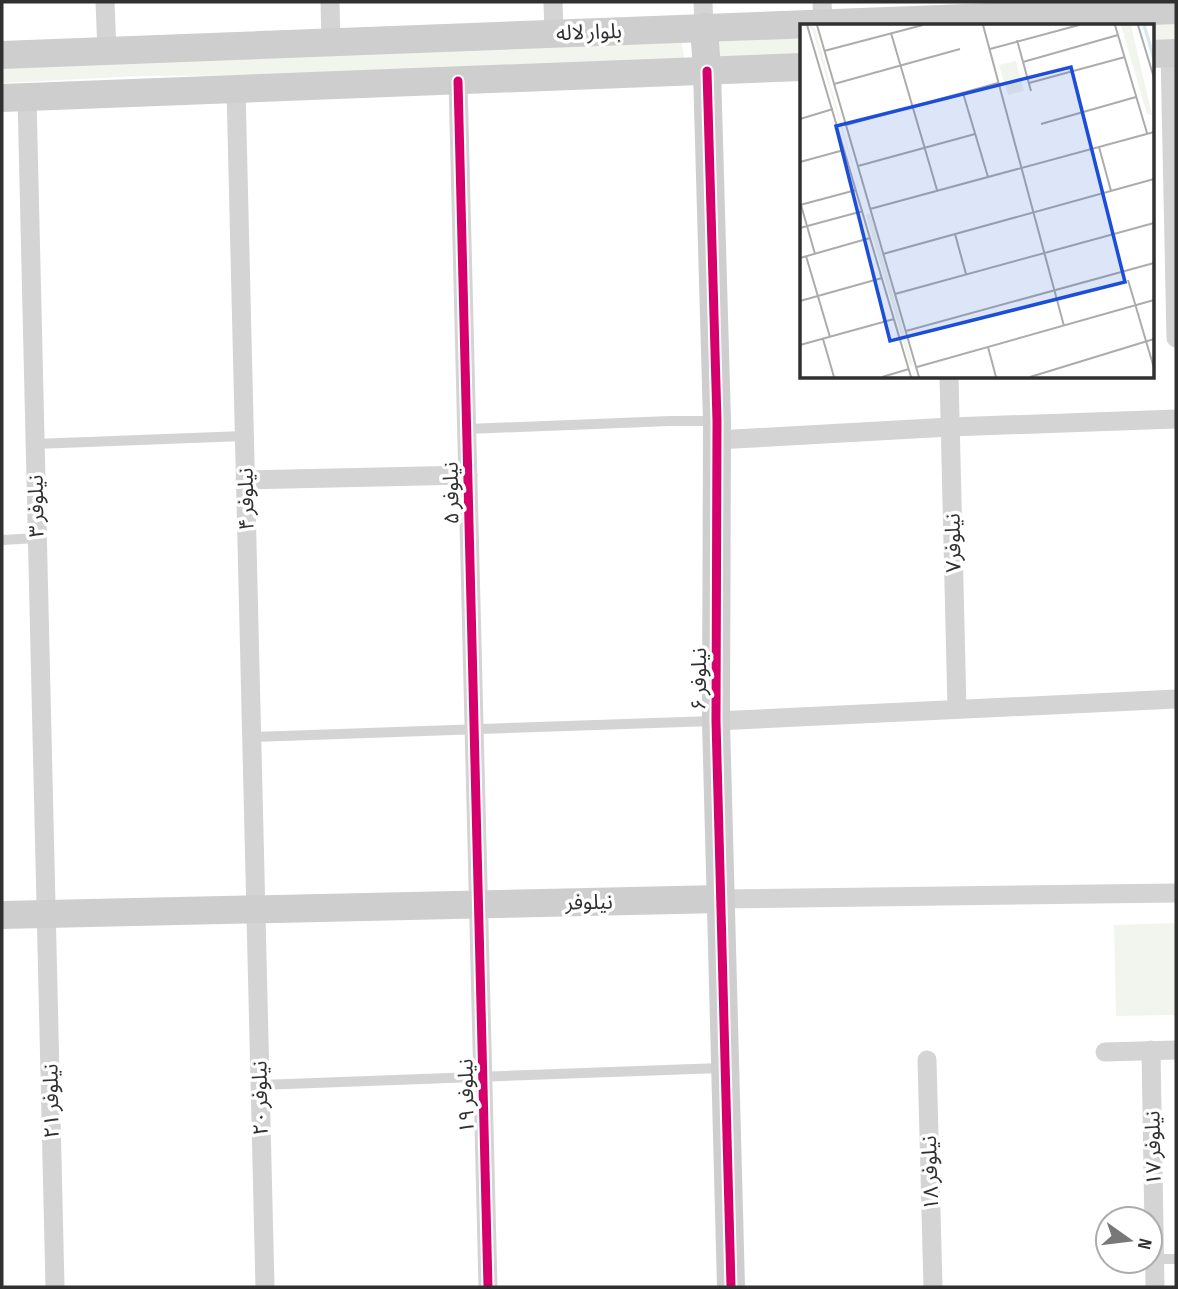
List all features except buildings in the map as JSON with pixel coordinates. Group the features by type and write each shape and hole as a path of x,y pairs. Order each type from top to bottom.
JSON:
{"main road":[{"name":"بلوار لاله","path":"2,55 554,34 703,15 1044,8 1176,9"},
{"name":"نیلوفر ۶","path":"703,15 707,71 717,430 716,721 731,1287"},
{"name":"بلوار لاله","path":"14,98 800,67"},
{"name":"نیلوفر","path":"2,915 721,899"}],"street":[{"path":"105,2 107,51"},
{"path":"330,2 331,42"},
{"path":"553,2 554,34"},
{"path":"1166,53 1176,338"},
{"name":"نیلوفر ۵","path":"458,81 478,905"},
{"name":"نیلوفر ۴","path":"236,89 256,909"},
{"name":"نیلوفر ۳","path":"14,98 35,444 46,914"},
{"name":"نیلوفر۷","path":"949,378 957,709"},
{"path":"717,430 950,427 1176,419"},
{"path":"245,480 468,475"},
{"path":"716,721 1176,699"},
{"name":"نیلوفر","path":"721,899 1176,893"},
{"name":"نیلوفر ۱۹","path":"478,905 488,1287"},
{"name":"نیلوفر ۲۰","path":"256,909 265,1287"},
{"name":"نیلوفر ۲۱","path":"46,914 55,1287"},
{"name":"نیلوفر ۱۷","path":"1151,1050 1154,1205"},
{"path":"1105,1052 1176,1050"},
{"name":"نیلوفر ۱۸","path":"927,1060 933,1287"}],"lane":[{"path":"467,429 670,421 717,430"},
{"path":"35,444 244,436"},
{"path":"2,540 37,538"},
{"path":"251,737 716,721"},
{"path":"260,1085 725,1068"}],"shaded area":[{"path":"1176,21 1176,40 1154,41 1154,24 1109,24"},
{"path":"800,38 800,54 712,58 708,42"},
{"path":"681,39 685,61 338,75 141,76 2,83 2,68"},
{"path":"1176,923 1176,1015 1116,1016 1114,925"}],"cycle path":[{"path":"707,71 717,421 716,721 731,1287"},
{"path":"458,81 488,1287"}]}
